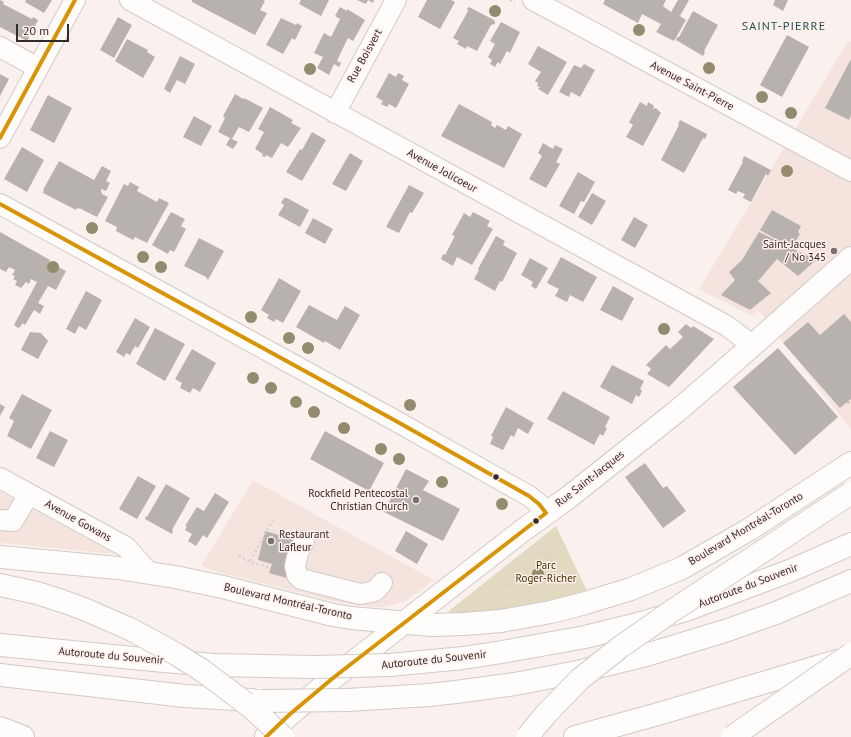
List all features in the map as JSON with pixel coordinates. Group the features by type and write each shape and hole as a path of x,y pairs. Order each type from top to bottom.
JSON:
{"main road":[{"name":"Rue Saint-Jacques","path":"266,737 289,715 333,678 546,513 569,497 676,412 851,258"},
{"name":"Boulevard Montréal-Toronto","path":"0,557 68,563 149,573 217,586 334,615 403,623 446,625 501,621 559,610 631,589 682,568 750,529 851,463"},
{"path":"527,737 546,714 580,679 619,648 672,611 851,493"},
{"name":"Autoroute du Souvenir","path":"0,645 164,661 258,666 314,667 390,665 463,658 585,637 686,610 792,570 851,544"},
{"path":"0,675 185,696 261,701 348,700 423,696 515,684 577,672 646,655 725,631 776,613 851,581"},
{"path":"0,585 37,593 84,608 152,641 176,654 222,685 252,708 284,737"},
{"path":"575,737 794,675 851,655"},
{"path":"732,737 851,655"},
{"path":"0,728 24,737"}],"street":[{"path":"0,138 75,0"},
{"name":"Avenue Jolicoeur","path":"130,0 727,326 752,346"},
{"name":"Rue Boisvert","path":"335,113 396,0"},
{"name":"Avenue Saint-Pierre","path":"533,0 851,171"},
{"path":"0,47 38,68"},
{"path":"0,204 529,496 539,504 546,513"},
{"name":"Avenue Gowans","path":"0,478 126,547 149,573"},
{"path":"0,520 13,521 29,494"},
{"path":"304,541 298,553 295,566 301,579 360,594 376,590 382,583"}],"path":[{"path":"250,562 273,518"},
{"path":"265,531 270,532"},
{"path":"507,588 553,564 537,538"},
{"path":"239,555 250,562 268,567"}],"shaded area":[{"path":"848,41 851,42 851,430 759,311 752,316 699,289"},
{"path":"253,480 434,580 404,602 384,607 371,607 341,603 218,572 201,566"},
{"path":"0,491 115,554 0,543"}],"green space":[{"name":"Parc Roger-Richer","path":"556,526 588,593 531,606 480,613 447,615 450,610"}],"building":[{"path":"0,0 4,2 3,4 32,19 33,17 38,20 27,41 0,27"},
{"path":"26,0 52,0 44,13 25,2"},
{"path":"192,0 263,0 265,1 260,10 267,13 255,35 192,2"},
{"path":"301,0 329,0 321,16 299,4"},
{"path":"357,0 368,0 366,4"},
{"path":"427,0 451,0 455,2 440,29 418,17"},
{"path":"605,0 666,0 663,6 671,12 678,0 689,0 680,16 686,20 674,41 656,32 661,24 642,14 638,23 603,4"},
{"path":"775,0 788,0 783,11 773,5"},
{"path":"340,7 347,11 347,9 365,20 353,41 348,38 337,61 341,63 339,67 334,64 329,75 317,68 323,57 314,53 324,33 331,37 340,19 335,16"},
{"path":"469,7 494,20 495,22 495,24 491,25 477,51 467,46 466,49 457,44 459,41 453,38"},
{"path":"693,11 718,25 704,51 703,56 676,40"},
{"path":"118,17 132,25 114,58 100,50"},
{"path":"281,18 296,25 297,23 302,26 295,40 292,38 283,54 266,45"},
{"path":"501,22 520,32 510,53 507,51 500,64 498,62 495,67 490,64 492,60 488,57 495,44 490,41"},
{"path":"787,35 809,47 782,97 760,85"},
{"path":"127,39 148,50 147,52 155,57 143,78 115,61"},
{"path":"538,46 567,62 548,95 538,89 540,87 537,86 538,83 535,81 541,72 528,64"},
{"path":"180,56 195,64 185,84 177,80 170,93 164,89"},
{"path":"851,59 851,115 849,120 825,108"},
{"path":"584,64 595,70 580,97 571,92 569,97 559,92 574,65 581,68"},
{"path":"389,73 396,77 398,73 404,76 402,80 409,84 396,108 389,104 387,107 381,104 383,101 376,97"},
{"path":"0,74 9,79 0,96"},
{"path":"235,94 263,108 249,132 239,127 232,139 238,142 233,149 226,145 230,138 218,132 225,118 223,116"},
{"path":"48,95 72,108 54,143 30,130"},
{"path":"640,102 647,106 648,102 654,106 653,109 656,108 661,113 643,146 626,137 633,125 629,122"},
{"path":"459,104 492,122 491,125 495,128 497,125 506,130 508,126 522,134 504,168 441,136"},
{"path":"270,107 293,120 291,123 301,128 288,147 281,143 272,158 266,155 265,157 262,156 263,154 255,149 264,132 258,129"},
{"path":"194,116 212,126 201,146 183,137"},
{"path":"680,120 707,134 705,139 703,138 684,173 661,160 679,125"},
{"path":"312,132 326,140 302,181 286,172 300,149 302,150"},
{"path":"543,143 553,149 555,145 563,149 556,162 560,164 546,188 529,179 542,156 538,153"},
{"path":"22,147 44,160 27,192 4,179"},
{"path":"350,153 363,161 346,191 332,184"},
{"path":"744,156 771,170 768,176 766,174 751,202 743,198 745,194 738,191 736,194 728,190 743,162"},
{"path":"59,161 94,180 102,166 111,171 106,181 110,183 106,191 101,189 102,194 108,197 97,217 79,208 76,210 43,193 43,190"},
{"path":"578,172 595,182 584,202 581,201 574,214 559,206"},
{"path":"130,182 139,187 137,191 157,202 159,198 169,203 147,243 135,237 133,240 116,231 117,227 105,221 124,184 128,186"},
{"path":"409,185 424,193 412,213 410,212 399,233 386,227"},
{"path":"592,193 606,201 592,225 578,217"},
{"path":"284,198 287,198 309,210 300,227 278,215 284,205 281,203"},
{"path":"772,210 801,226 798,232 800,234 792,248 760,230"},
{"path":"171,212 185,219 181,226 186,229 174,252 170,250 168,254 152,245"},
{"path":"473,212 490,221 487,226 493,229 472,265 457,257 453,266 441,259 443,254 445,255 455,236 452,235 464,213 470,217"},
{"path":"634,217 648,225 635,248 621,240"},
{"path":"313,218 333,229 325,244 305,233"},
{"path":"0,232 50,260 49,262 66,271 56,290 48,286 38,303 44,306 40,314 34,310 25,325 22,323 18,328 14,325 37,282 31,279 29,284 26,282 21,288 15,285 17,281 13,279 15,276 12,275 15,270 9,267 6,272 0,269"},
{"path":"759,232 816,260 798,276 777,259 758,281 771,293 750,310 721,295 735,280 729,272 742,260"},
{"path":"496,236 505,241 503,245 517,253 502,282 500,281 495,291 474,279"},
{"path":"199,238 224,251 208,280 206,277 184,266"},
{"path":"561,257 597,277 583,302 570,295 567,302 555,296 559,289 547,283"},
{"path":"530,258 548,268 536,289 531,286 533,282 521,275"},
{"path":"279,278 301,291 283,323 276,319 274,322 267,318 269,315 261,310"},
{"path":"613,286 634,298 622,321 600,310"},
{"path":"86,291 102,300 86,330 79,326 75,334 66,329"},
{"path":"309,305 337,320 345,306 360,315 340,350 325,341 324,343 296,327"},
{"path":"844,314 851,322 851,399 848,401 850,402 848,404 847,402 840,408 783,343 808,322 820,335"},
{"path":"135,318 150,327 138,348 135,346 130,355 126,353 124,357 116,352"},
{"path":"686,324 691,328 693,326 714,339 669,387 647,374 651,369 646,365 666,345 670,349 683,337 678,332"},
{"path":"155,328 185,344 165,381 136,364"},
{"path":"30,332 41,333 48,341 38,359 21,350"},
{"path":"778,348 838,417 795,455 733,387"},
{"path":"192,349 216,363 200,392 193,388 190,393 180,388 182,383 175,379"},
{"path":"612,365 644,381 640,389 642,391 639,397 636,395 632,404 600,387"},
{"path":"563,391 610,417 605,427 607,428 603,436 600,434 594,445 547,419"},
{"path":"22,394 52,410 31,449 7,436 14,421 9,418"},
{"path":"0,404 5,407 0,416"},
{"path":"506,407 534,423 528,434 518,428 514,437 511,435 503,450 490,444 493,437 491,436"},
{"path":"50,431 68,440 54,467 36,458"},
{"path":"325,431 384,463 369,491 310,459"},
{"path":"645,463 663,488 667,486 686,511 663,528 625,477"},
{"name":"Rockfield Pentecostal Christian Church","path":"406,469 429,481 423,490 460,509 443,541 384,512"},
{"path":"138,476 156,486 137,519 119,509"},
{"path":"166,484 190,498 172,530 172,534 145,519"},
{"path":"215,493 229,502 207,538 203,535 196,546 188,541 192,534 185,530 187,526 185,526 197,507 204,511"},
{"path":"265,531 297,540 287,578 269,573 272,564 258,560"},
{"path":"406,531 428,544 417,564 395,551"}],"transit line":[{"path":"0,138 75,0"},
{"path":"0,204 396,421 529,496 539,504 546,513 333,678 289,715 266,737"}],"place":[{"name":"Saint-Jacques / No 345","path":"834,251"},
{"name":"Rockfield Pentecostal Christian Church","path":"416,500"},
{"name":"Restaurant Lafleur","path":"271,541"}],"district":[{"name":"SAINT-PIERRE","path":"784,27"}]}
